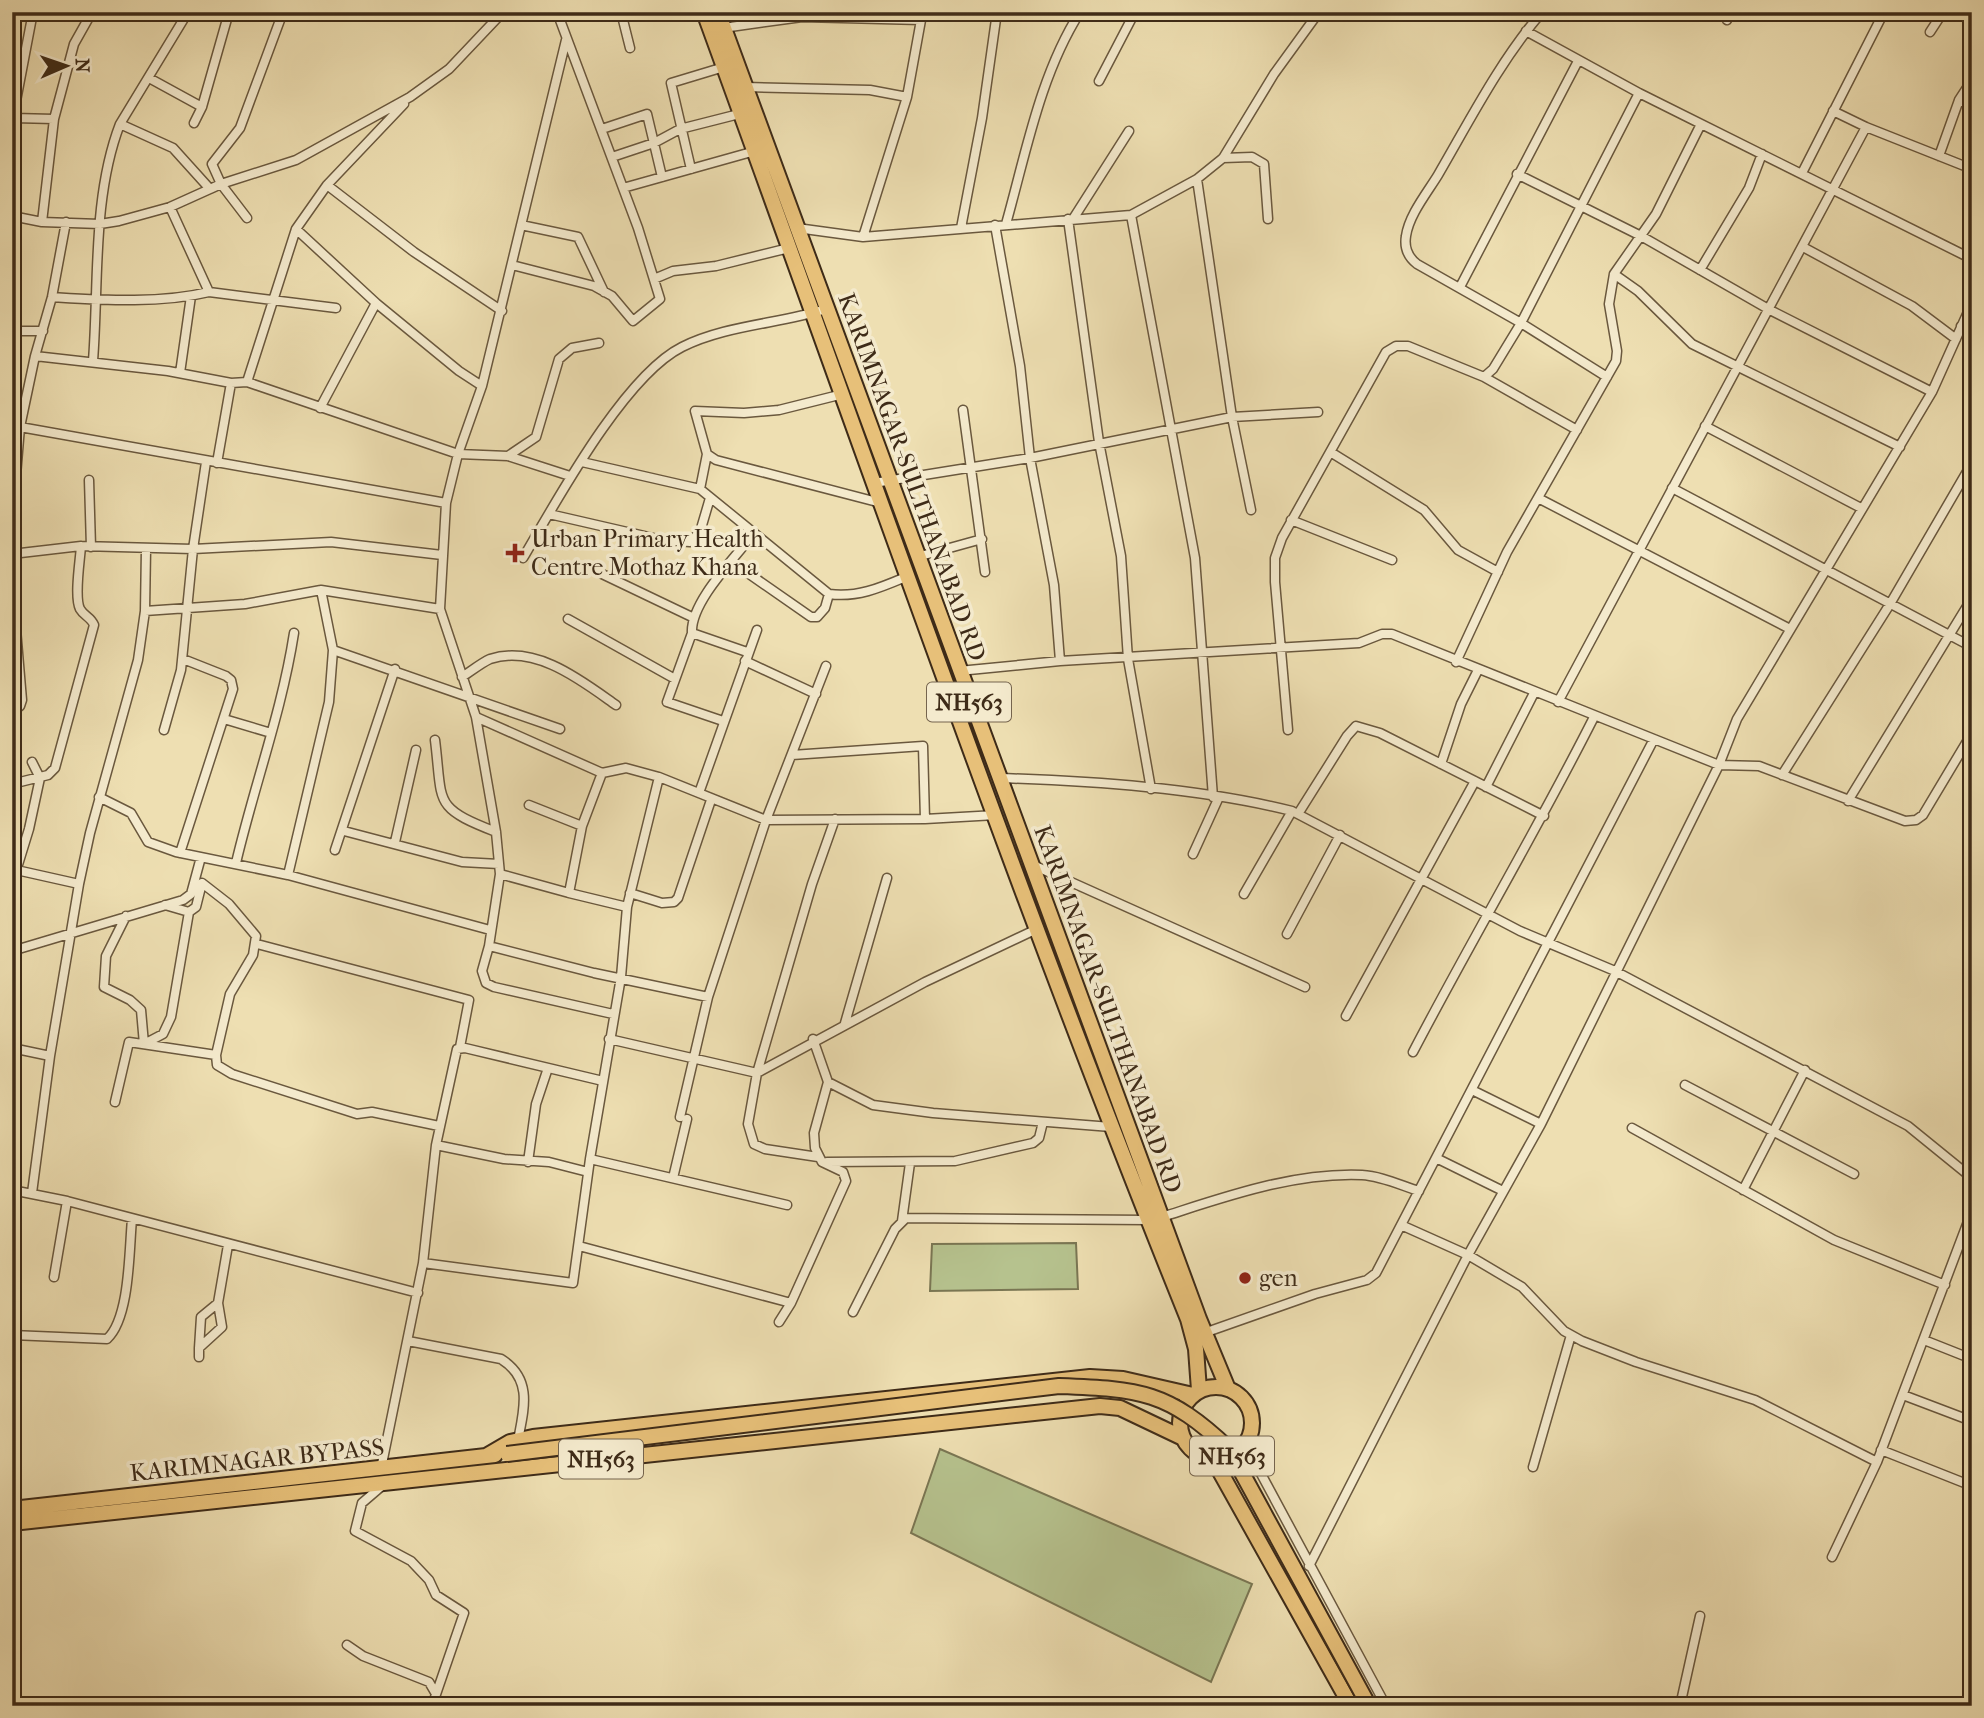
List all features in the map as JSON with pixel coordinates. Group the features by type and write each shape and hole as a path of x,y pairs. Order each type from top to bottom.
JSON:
{"highway":[{"name":"NH563","path":"704,12 743,113 811,314 843,394 1111,1127 1155,1219 1196,1349 1196,1393 1180,1415 1183,1438"},
{"name":"KARIMNAGAR-SULTHANABAD RD","path":"718,12 958,671 1033,865 1155,1219 1228,1389"},
{"name":"NH563","path":"12,1523 1100,1406 1120,1408 1183,1438 1198,1455 1213,1460 1227,1458 1245,1444 1251,1431 1251,1416 1241,1397 1228,1389 1214,1387 1196,1393 1090,1377 518,1441 486,1456"},
{"name":"KARIMNAGAR BYPASS","path":"12,1509 381,1469 1059,1386 1125,1388 1162,1399 1204,1426 1228,1450 1369,1706"},
{"path":"1213,1460 1351,1706"}],"street":[{"path":"33,12 13,120 54,119"},
{"path":"42,222 54,119 74,44 92,12"},
{"path":"93,361 100,224 108,164 120,124 188,12"},
{"path":"194,122 202,107 229,12"},
{"path":"247,218 220,184 212,164 240,128 283,12"},
{"path":"12,216 42,222 100,224 170,206 220,184 296,160 410,97 449,69 503,12"},
{"path":"512,265 594,286 612,296 633,321 660,299 612,156 557,12"},
{"path":"621,12 630,48"},
{"path":"961,228 982,118 996,12"},
{"path":"1006,224 1046,82 1067,33 1080,12"},
{"path":"1099,81 1135,12"},
{"path":"797,228 863,237 1131,215 1197,179 1223,158 1274,74 1319,12"},
{"path":"1542,12 1526,31 1478,107 1406,233 1405,245 1409,258 1607,377"},
{"path":"1802,173 1884,12"},
{"path":"1930,32 1943,12"},
{"path":"723,28 802,17 922,16 907,97 863,237"},
{"path":"1526,31 1700,126 1834,188 1972,258"},
{"path":"566,40 502,311 482,386 458,454 446,503 440,609 476,717 496,832 500,874 489,946 482,971 486,983 612,1014"},
{"path":"1460,287 1578,61"},
{"path":"691,169 671,83 724,67"},
{"path":"149,78 202,107"},
{"path":"1939,156 1959,100 1972,80"},
{"path":"746,88 870,90 907,97"},
{"path":"1484,377 1493,369 1521,323 1639,93"},
{"path":"247,382 296,229 327,185 410,97"},
{"path":"1959,100 1972,107"},
{"path":"1833,111 1972,169"},
{"path":"612,156 654,143 680,129 743,113"},
{"path":"602,129 647,114 662,177"},
{"path":"120,124 173,148 210,189"},
{"path":"1456,662 1498,572 1607,377 1617,351 1609,304 1614,274 1656,214 1700,126"},
{"path":"1558,702 1866,127"},
{"path":"1129,131 1071,219 1099,442 1121,556 1128,659 1151,789"},
{"path":"623,188 755,151"},
{"path":"1700,270 1749,188 1762,154"},
{"path":"1223,158 1252,157 1264,164 1268,219"},
{"path":"1517,174 1641,236 1770,310 1932,392"},
{"path":"1197,179 1232,417 1251,510"},
{"path":"327,185 414,252 502,311"},
{"path":"170,206 209,292"},
{"path":"1131,215 1168,428 1195,558 1216,797 1193,854"},
{"path":"12,524 16,439 52,297 66,222"},
{"path":"521,225 578,237 604,292"},
{"path":"995,225 1020,366 1030,458 1055,585 1060,661"},
{"path":"296,229 376,303 459,371 482,386"},
{"path":"1803,247 1912,306 1956,339"},
{"path":"654,279 673,271 716,265 789,248"},
{"path":"1614,274 1638,291 1692,344 1900,447"},
{"path":"52,297 98,299 191,296 209,292 336,308"},
{"path":"180,373 191,296"},
{"path":"320,408 376,303"},
{"path":"1309,1566 1468,1255 1541,1124 1719,765 1737,719 1932,392 1972,303"},
{"path":"523,558 570,476 640,380 681,348 719,334 826,309"},
{"path":"1961,326 1972,330"},
{"path":"12,331 43,331"},
{"path":"508,456 536,437 559,359 572,348 598,343"},
{"path":"1288,730 1275,558 1292,520 1387,352 1396,346 1424,350 1457,368 1484,377 1577,430"},
{"path":"35,356 93,361 231,383 247,382 458,454 508,456 570,476"},
{"path":"217,463 231,383"},
{"path":"700,489 707,454 695,411 744,413 779,410 843,394"},
{"path":"963,410 985,572"},
{"path":"874,482 1030,458 1232,417 1318,412"},
{"path":"1705,426 1861,508"},
{"path":"20,427 446,503"},
{"path":"1332,453 1424,510 1438,522 1458,550 1498,572"},
{"path":"707,454 716,460 881,503"},
{"path":"164,730 183,659 190,607 193,549 206,462"},
{"path":"582,462 700,489 829,593 843,596 871,591 908,576"},
{"path":"1782,775 1890,604 1972,463"},
{"path":"89,480 91,547"},
{"path":"1672,488 1972,647"},
{"path":"548,514 662,540 690,542 697,538 710,498"},
{"path":"1538,498 1790,629"},
{"path":"1292,520 1392,560"},
{"path":"723,721 667,702 692,633 694,618 709,589 754,533"},
{"path":"916,557 982,539"},
{"path":"12,554 81,546 193,549 331,542 442,555"},
{"path":"12,784 40,778 55,768 93,631 93,621 80,610 78,601 81,546"},
{"path":"33,1193 50,1056 79,884 99,797 138,660 145,611 146,549"},
{"path":"732,562 811,617 822,613 829,593"},
{"path":"602,574 694,618"},
{"path":"12,582 16,670 22,700 20,706 12,712"},
{"path":"145,611 245,604 321,590 440,609"},
{"path":"288,874 330,702 333,650 321,590"},
{"path":"1848,801 1972,598"},
{"path":"568,619 675,679"},
{"path":"699,793 757,630"},
{"path":"236,863 287,681 294,633"},
{"path":"692,633 746,657 816,694"},
{"path":"958,671 1060,661 1359,643 1382,634 1392,634 1456,662 1719,765 1759,766 1889,817 1916,820 1929,806 1972,733"},
{"path":"333,650 394,669 560,729"},
{"path":"462,677 490,659 524,658 555,665 616,705"},
{"path":"180,853 233,689 231,680 183,659"},
{"path":"673,1178 694,1057 708,997 766,820 827,666"},
{"path":"335,850 344,831 394,669"},
{"path":"1441,764 1461,704 1478,670"},
{"path":"1486,787 1534,692"},
{"path":"476,717 602,773 626,768 659,777 766,820 925,819 996,815"},
{"path":"1413,1052 1486,913 1544,816 1594,717"},
{"path":"224,719 271,733"},
{"path":"1244,894 1295,812 1356,726 1371,729 1544,816"},
{"path":"1204,1333 1315,1294 1367,1280 1376,1273 1654,739"},
{"path":"435,740 443,802 457,817 496,832"},
{"path":"792,755 923,746 925,819"},
{"path":"395,842 416,750"},
{"path":"32,762 40,778 29,829 14,869 79,884"},
{"path":"569,893 582,826 602,773"},
{"path":"423,1264 573,1283 612,1014 621,977 627,907 659,777"},
{"path":"998,778 1057,779 1151,789 1216,797 1295,812 1486,913 1615,971 1805,1070 1908,1126 1972,1178"},
{"path":"1346,1016 1475,781"},
{"path":"99,797 131,813 148,842 180,853 288,874 490,930"},
{"path":"630,893 668,904 678,898 711,800"},
{"path":"529,805 582,826"},
{"path":"835,819 812,884 757,1073 748,1124 754,1144 765,1149 820,1159 910,1163 955,1161 1023,1146 1038,1138 1043,1122"},
{"path":"344,831 395,842 461,862 499,864"},
{"path":"1287,934 1340,835"},
{"path":"12,951 183,900 191,894 201,857"},
{"path":"1033,865 1305,986"},
{"path":"500,874 627,907"},
{"path":"845,1023 887,878"},
{"path":"144,1044 163,1034 171,1017 189,912 196,907 202,883 229,904 256,936 257,944 230,994 216,1055 217,1065 232,1074 357,1114 372,1111 439,1126"},
{"path":"165,905 189,912"},
{"path":"126,916 106,956 104,987 130,1000 141,1010 144,1044"},
{"path":"609,1039 757,1073 813,1039 1039,928"},
{"path":"257,944 469,1000 460,1047 453,1057 439,1126 423,1264 381,1469"},
{"path":"489,946 594,973 708,997"},
{"path":"779,1322 791,1303 846,1181 844,1172 820,1159 814,1133 828,1082 813,1039"},
{"path":"115,1102 129,1042 216,1055"},
{"path":"460,1047 603,1081"},
{"path":"12,1048 50,1056"},
{"path":"528,1161 536,1104 548,1068"},
{"path":"1743,1191 1805,1070"},
{"path":"828,1082 873,1105 1111,1127"},
{"path":"1685,1084 1854,1174"},
{"path":"1472,1090 1541,1124"},
{"path":"1632,1128 1834,1240 1945,1285"},
{"path":"436,1145 528,1161 549,1162 588,1172"},
{"path":"1436,1158 1503,1191"},
{"path":"590,1159 787,1205"},
{"path":"853,1312 895,1229 902,1221 910,1163"},
{"path":"902,1221 924,1217 1155,1219 1251,1189 1361,1175 1382,1178 1419,1191"},
{"path":"12,1190 67,1201 418,1293"},
{"path":"54,1277 67,1201"},
{"path":"1832,1557 1877,1462 1972,1211"},
{"path":"12,1335 107,1339 112,1334 121,1312 132,1219"},
{"path":"1401,1225 1468,1255 1522,1287 1547,1315 1571,1335 1636,1363 1755,1400 1877,1462"},
{"path":"218,1303 201,1317 199,1353 222,1328 218,1303 228,1245"},
{"path":"579,1246 791,1303"},
{"path":"1534,1467 1571,1335"},
{"path":"1924,1340 1972,1359"},
{"path":"408,1341 501,1359 512,1366 520,1377 525,1403 518,1441"},
{"path":"1903,1395 1969,1420"},
{"path":"1245,1444 1386,1706"},
{"path":"1881,1450 1972,1486"},
{"path":"383,1485 362,1503 355,1531 411,1561 429,1580 436,1595 464,1613 432,1706"},
{"path":"1680,1706 1700,1616"},
{"path":"347,1645 363,1656 429,1682 436,1695"}],"green space":[{"path":"1076,1243 1078,1289 930,1291 932,1244"},
{"path":"940,1449 1252,1584 1211,1682 911,1533"}],"place":[{"name":"Urban Primary Health Centre Mothaz Khana","path":"515,553"},
{"name":"gen","path":"1245,1278"}]}
